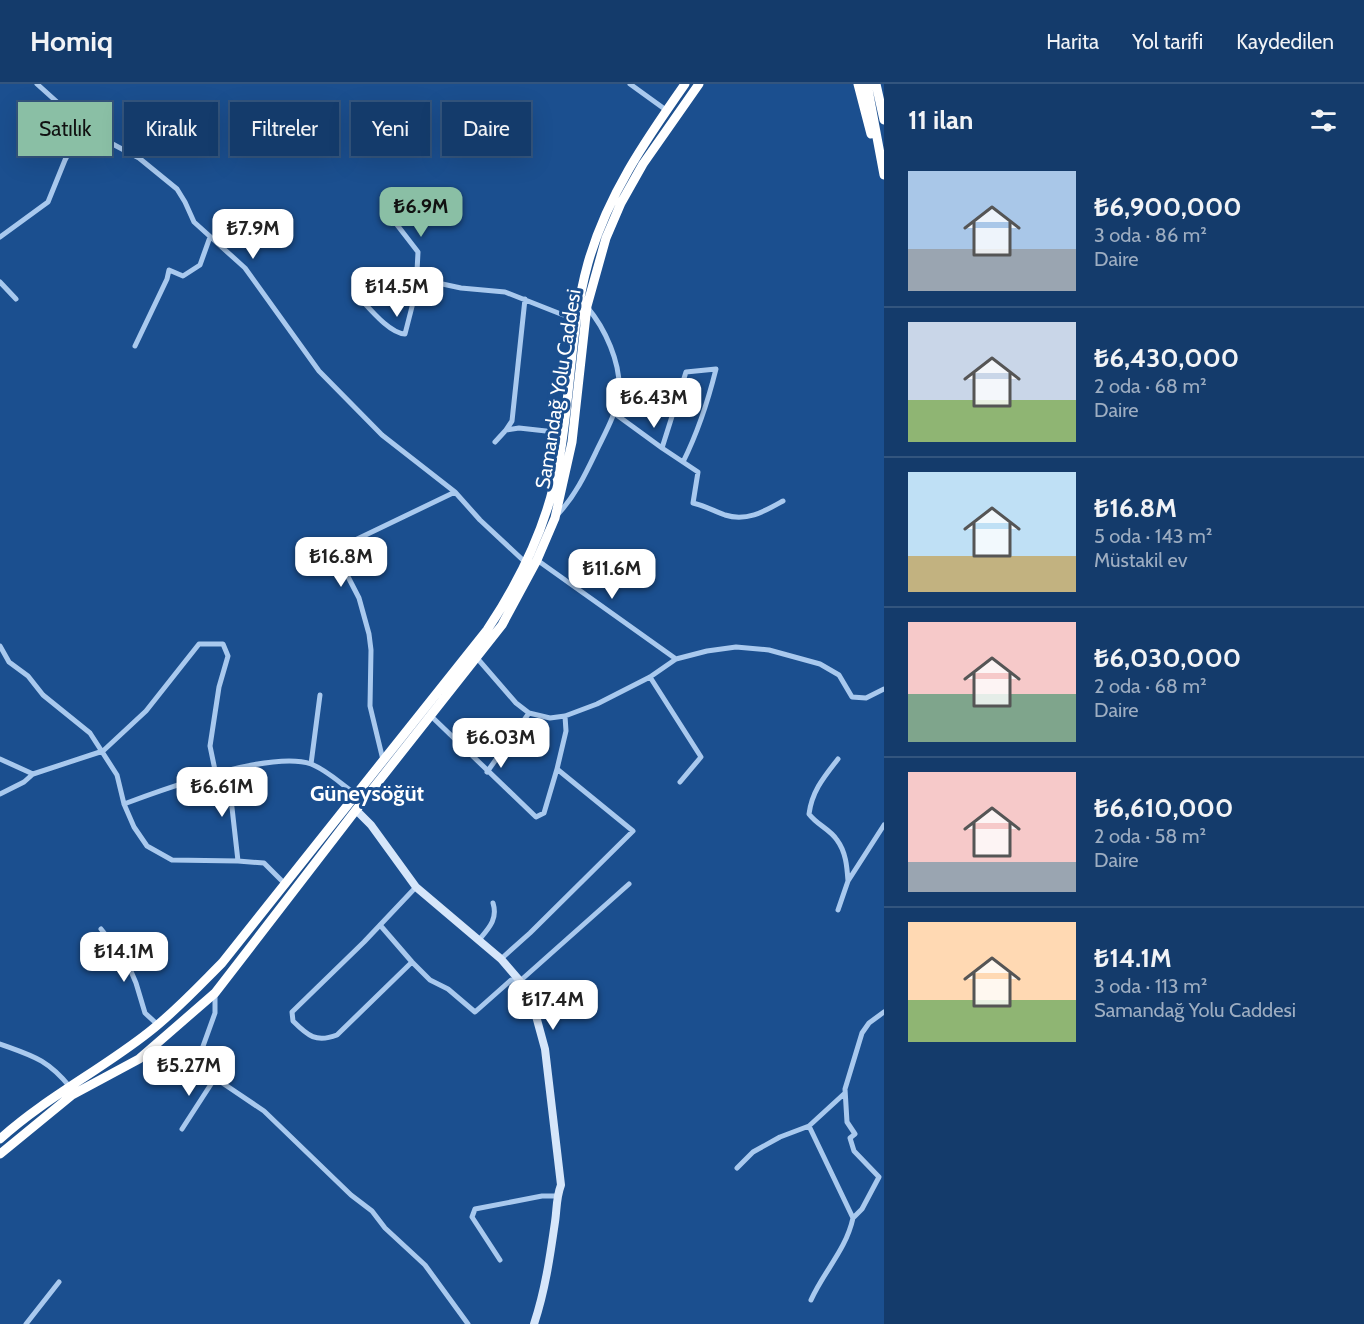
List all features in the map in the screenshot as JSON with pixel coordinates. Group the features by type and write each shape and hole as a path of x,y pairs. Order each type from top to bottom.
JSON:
{"highway":[{"name":"Samandağ Yolu Caddesi","path":"0,1139 20,1121 158,1025 222,963 486,630 505,601 540,530 552,493 564,433 576,320 588,263 599,227 628,168 684,84"},
{"name":"Samandağ Yolu Caddesi","path":"0,1154 72,1095 138,1059 215,993 502,625 537,560 555,518 572,442 587,306 606,238 621,203 643,164 699,84"},
{"path":"858,84 873,143 881,162"},
{"path":"867,84 884,176"},
{"path":"876,84 884,120"}],"street":[{"path":"37,84 58,102"},
{"path":"630,84 666,110"},
{"path":"112,144 139,158 177,189 194,222 245,268 319,372 382,435 455,492 480,520 525,562"},
{"path":"0,237 48,202 66,156"},
{"path":"355,293 390,328 405,334 416,291 418,252 391,218"},
{"path":"135,346 167,279 169,270 183,276 200,265 210,237"},
{"path":"417,270 434,282 461,288 505,292 576,320"},
{"path":"0,282 16,298"},
{"path":"495,442 512,421 525,299"},
{"path":"555,518 578,489 614,413 619,392 618,374 610,347 597,319 587,306"},
{"path":"662,448 686,372 716,369 706,408 683,462"},
{"path":"614,413 698,472 693,503 724,514 746,517 760,514 783,501"},
{"path":"506,430 519,428 564,433"},
{"path":"383,760 370,706 369,634 359,598 344,569 342,552 351,542 455,492"},
{"path":"537,560 676,659"},
{"path":"0,794 24,782 33,774 103,751 146,711 199,644 223,644 228,656 219,687 210,746 216,775"},
{"path":"0,646 9,662 28,676 43,695 90,733 117,775 124,804 134,827 147,846 172,860 264,863 286,885"},
{"path":"477,658 516,703 529,713 550,718 565,716 597,704 650,677 676,659 736,647 769,650 820,664 839,675 852,697 866,698 884,689"},
{"path":"650,677 701,756 680,782"},
{"path":"311,764 320,695"},
{"path":"487,772 529,713"},
{"path":"431,716 536,817 544,813 557,769 567,731 565,716"},
{"path":"0,759 33,774"},
{"path":"838,759 815,790 809,814 815,823 837,839 846,860 848,881"},
{"path":"124,804 174,785 288,760 311,764 357,795"},
{"path":"501,959 633,831 557,769"},
{"path":"228,772 238,861"},
{"path":"356,810 371,825 416,887 501,959 520,981 536,1016 545,1049 561,1185 556,1196 547,1276 534,1324"},
{"path":"838,910 848,881 884,825"},
{"path":"380,926 430,980 448,989 475,1012 511,980 520,981 629,884"},
{"path":"412,963 337,1035 324,1040 315,1038 293,1021 292,1012 380,926 416,887"},
{"path":"479,940 494,922 493,903"},
{"path":"101,929 127,962 145,1012 158,1025"},
{"path":"215,993 215,1013 202,1049 215,1078 264,1111 351,1195 372,1211 385,1228 425,1265 468,1324"},
{"path":"811,1300 838,1256 850,1232 853,1218 862,1209 879,1177 854,1151 850,1138 855,1134 847,1122 845,1089 862,1033 868,1023 884,1012"},
{"path":"0,1044 39,1058 56,1071 70,1088"},
{"path":"182,1129 215,1078"},
{"path":"737,1168 753,1152 780,1137 809,1126 845,1093"},
{"path":"809,1126 853,1218"},
{"path":"500,1260 472,1217 475,1209 542,1196 556,1196"},
{"path":"26,1324 59,1282"}],"district":[{"name":"Güneysöğüt","path":"367,793"}]}
